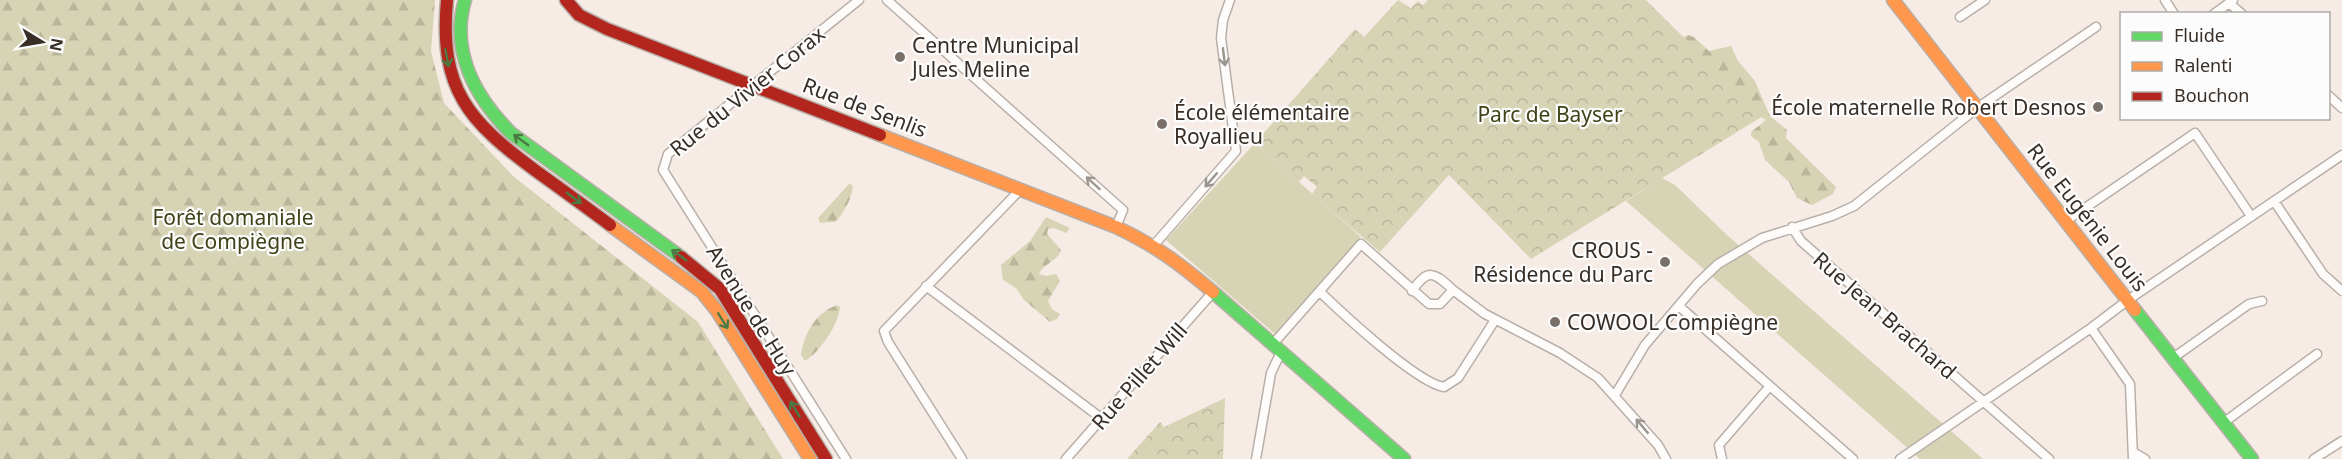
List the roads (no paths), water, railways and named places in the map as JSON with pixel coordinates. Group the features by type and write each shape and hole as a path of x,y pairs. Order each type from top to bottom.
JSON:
{"street":[{"path":"447,0 443,27 445,51 450,74 468,110 495,141 702,292 717,311 810,459"},
{"path":"465,0 460,17 462,50 471,81 489,112 511,133 700,271 720,289 826,459"},
{"name":"Rue de Senlis","path":"567,0 579,15 594,23 1019,188 1116,227 1154,245 1213,292 1404,459"},
{"name":"Rue du Vivier Corax","path":"664,159 859,0"},
{"path":"887,0 1123,210 1116,227"},
{"path":"1154,245 1236,151 1221,38 1223,20 1230,0"},
{"name":"Rue Eugénie Louis","path":"1893,0 2252,459"},
{"path":"1960,16 1984,0"},
{"path":"2217,12 2231,1"},
{"path":"1615,395 1645,345 1680,307 1697,284 1718,264 1762,238 1792,226 1832,216 1854,206 1977,108 2096,27"},
{"path":"2330,97 2342,108"},
{"path":"2066,221 2194,133 2251,216"},
{"path":"1900,459 2091,328 2128,300 2342,155"},
{"name":"Avenue de Huy","path":"664,159 663,170 846,459"},
{"path":"962,459 885,336 886,327 1016,194 1019,188"},
{"path":"2274,201 2323,274 2342,291"},
{"name":"Rue Jean Brachard","path":"1792,226 1801,241 2049,459"},
{"path":"1256,459 1277,349 1320,292 1361,244 1429,304 1440,304 1453,290"},
{"path":"1412,291 1422,277 1428,274 1436,276 1495,320 1560,353 1598,378 1658,445 1666,459"},
{"path":"926,286 1101,418"},
{"name":"Rue Pillet Will","path":"1066,459 1213,292"},
{"path":"1320,292 1415,373 1434,385 1444,387 1458,378 1495,320"},
{"path":"2173,358 2249,304 2262,301"},
{"path":"1680,307 1768,387 1853,459"},
{"path":"2091,328 2130,384 2133,456 2145,459"},
{"path":"2223,423 2317,354"},
{"path":"1722,459 1719,445 1768,387"},
{"path":"2314,459 2342,441"}],"place":[{"name":"Centre Municipal Jules Meline","path":"900,57"},
{"name":"École maternelle Robert Desnos","path":"2098,107"},
{"name":"École élémentaire Royallieu","path":"1162,124"},
{"name":"CROUS - Résidence du Parc","path":"1665,262"},
{"name":"COWOOL Compiègne","path":"1555,322"}],"park label":[{"name":"Parc de Bayser","path":"1550,114"},
{"name":"Forêt domaniale de Compiègne","path":"233,229"}]}
